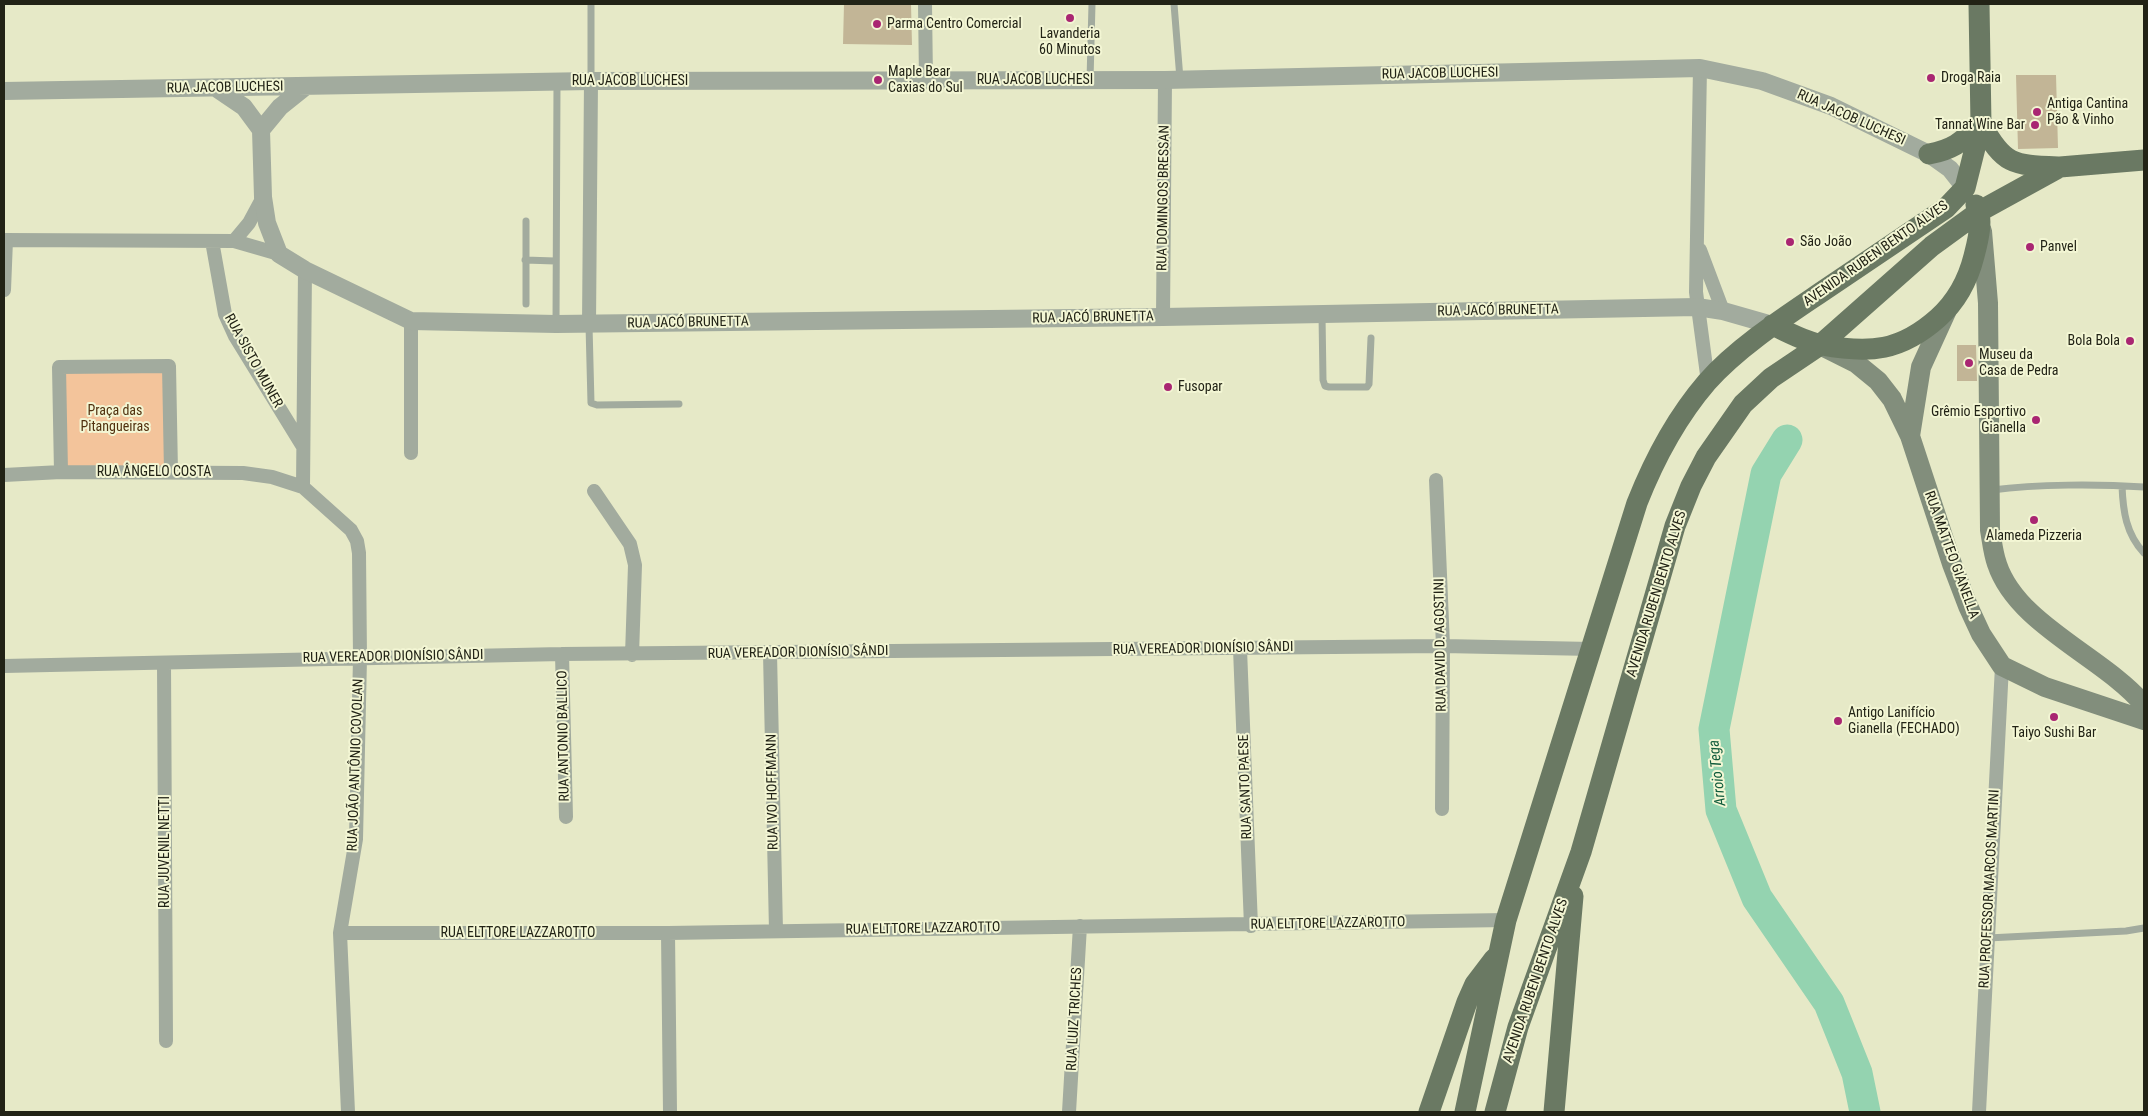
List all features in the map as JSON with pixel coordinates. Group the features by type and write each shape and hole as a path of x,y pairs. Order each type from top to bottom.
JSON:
{"main road":[{"path":"1979,4 1981,124 1996,149 2014,163 2030,166 2060,167"},
{"path":"1929,154 1948,151 1964,140 1981,124"},
{"name":"AVENIDA RUBEN BENTO ALVES","path":"1465,1112 1506,920 1637,503 1662,448 1679,420 1708,382 1772,326 1946,208 1965,188 1981,124"},
{"name":"AVENIDA RUBEN BENTO ALVES","path":"1495,1112 1518,1027 1581,852 1675,526 1691,486 1706,458 1743,404 1772,378 1820,345 1932,246 1980,211 2060,167 2144,160"},
{"path":"1965,188 1980,211 1987,278 1990,530 1997,564 2009,588 2029,610 2061,638 2111,674 2144,705"},
{"path":"1910,436 1921,367 1947,310 1969,277 1977,245 1980,211"},
{"path":"1772,326 1820,345 1861,350 1901,343 1922,333 1947,310"},
{"name":"RUA MATTEO GIANELLA","path":"1820,345 1856,363 1878,381 1892,399 1910,436 1952,564 1968,606 1981,634 2002,666 2045,688 2144,720"},
{"path":"1554,1112 1574,893 1581,852"},
{"path":"1429,1112 1467,1002 1475,984 1498,952"}],"street":[{"path":"925,4 926,80"},
{"name":"RUA JACOB LUCHESI","path":"4,91 591,81 1172,79 1700,68 1762,81 1830,106 1929,154 1950,169 1965,188"},
{"path":"1700,68 1697,307 1708,382"},
{"name":"RUA DOMINGOS BRESSAN","path":"1163,317 1172,79"},
{"path":"589,324 591,81"},
{"path":"260,130 280,107 305,86"},
{"path":"216,88 244,107 260,130 263,197 267,223 279,254"},
{"path":"234,241 249,223 263,197"},
{"path":"4,290 5,240 234,241 279,254 305,270 411,321 411,453"},
{"name":"RUA SISTO MUNER","path":"212,241 225,314 235,336 302,446"},
{"path":"1697,242 1723,311"},
{"name":"RUA SISTO MUNER","path":"303,487 305,270"},
{"name":"RUA JACÓ BRUNETTA","path":"411,321 589,324 1163,317 1697,307 1723,311 1772,326"},
{"path":"61,472 59,367 168,366 171,472"},
{"name":"RUA ÂNGELO COSTA","path":"4,475 61,472 243,473 272,477 303,487"},
{"name":"RUA DAVID D. AGOSTINI","path":"1436,480 1443,646 1442,809"},
{"path":"303,487 351,530 357,540 359,553 360,658"},
{"path":"594,491 630,544 635,564 632,655"},
{"name":"RUA VEREADOR DIONÍSIO SÂNDI","path":"4,666 562,654 632,655 1443,646 1592,649"},
{"name":"RUA SANTO PAESE","path":"1240,649 1251,926"},
{"name":"RUA IVO HOFFMANN","path":"770,653 776,930"},
{"name":"RUA ANTONIO BALLICO","path":"562,654 566,817"},
{"name":"RUA JOÃO ANTÔNIO COVOLAN","path":"348,1112 340,933 356,839 360,658"},
{"name":"RUA JUVENIL NETTI","path":"164,663 166,1041"},
{"name":"RUA PROFESSOR MARCOS MARTINI","path":"1979,1112 2002,666"},
{"name":"RUA ELTTORE LAZZAROTTO","path":"340,933 668,933 1080,926 1251,926 1506,920"},
{"name":"RUA LUIZ TRICHES","path":"1069,1112 1080,926"},
{"path":"668,933 670,1112"}],"lane":[{"path":"591,4 591,81"},
{"path":"1090,80 1092,4"},
{"path":"1172,79 1174,4"},
{"path":"556,324 555,261 558,82"},
{"path":"526,221 526,304"},
{"path":"525,260 555,261"},
{"path":"1322,314 1323,380 1325,386 1367,386 1369,384 1371,338"},
{"path":"589,324 591,403 597,405 680,404"},
{"path":"2122,486 2123,516 2132,536 2144,553"},
{"path":"1989,491 2012,487 2144,487"},
{"path":"1988,938 2126,931 2144,928"}],"green space":[{"name":"Praça das Pitangueiras","path":"169,366 171,472 61,472 59,367"}],"building":[{"name":"Parma Centro Comercial","path":"844,4 911,4 912,45 843,44"},
{"name":"Antiga Cantina Pão & Vinho","path":"2016,75 2056,75 2058,148 2018,149"},
{"name":"Museu da Casa de Pedra","path":"1957,345 1976,345 1977,381 1957,381"}],"waterway":[{"name":"Arroio Tega","path":"1787,440 1766,474 1714,729 1721,810 1757,898 1829,1003 1857,1073 1865,1112"}],"place":[{"name":"Lavanderia 60 Minutos","path":"1070,18"},
{"name":"Parma Centro Comercial","path":"877,24"},
{"name":"Droga Raia","path":"1931,78"},
{"name":"Maple Bear Caxias do Sul","path":"878,80"},
{"name":"Antiga Cantina Pão & Vinho","path":"2037,112"},
{"name":"Tannat Wine Bar","path":"2035,125"},
{"name":"São João","path":"1790,242"},
{"name":"Panvel","path":"2030,247"},
{"name":"Bola Bola","path":"2130,341"},
{"name":"Museu da Casa de Pedra","path":"1969,363"},
{"name":"Fusopar","path":"1168,387"},
{"name":"Grêmio Esportivo Gianella","path":"2036,420"},
{"name":"Alameda Pizzeria","path":"2034,520"},
{"name":"Taiyo Sushi Bar","path":"2054,717"},
{"name":"Antigo Lanifício Gianella (FECHADO)","path":"1838,721"}]}
